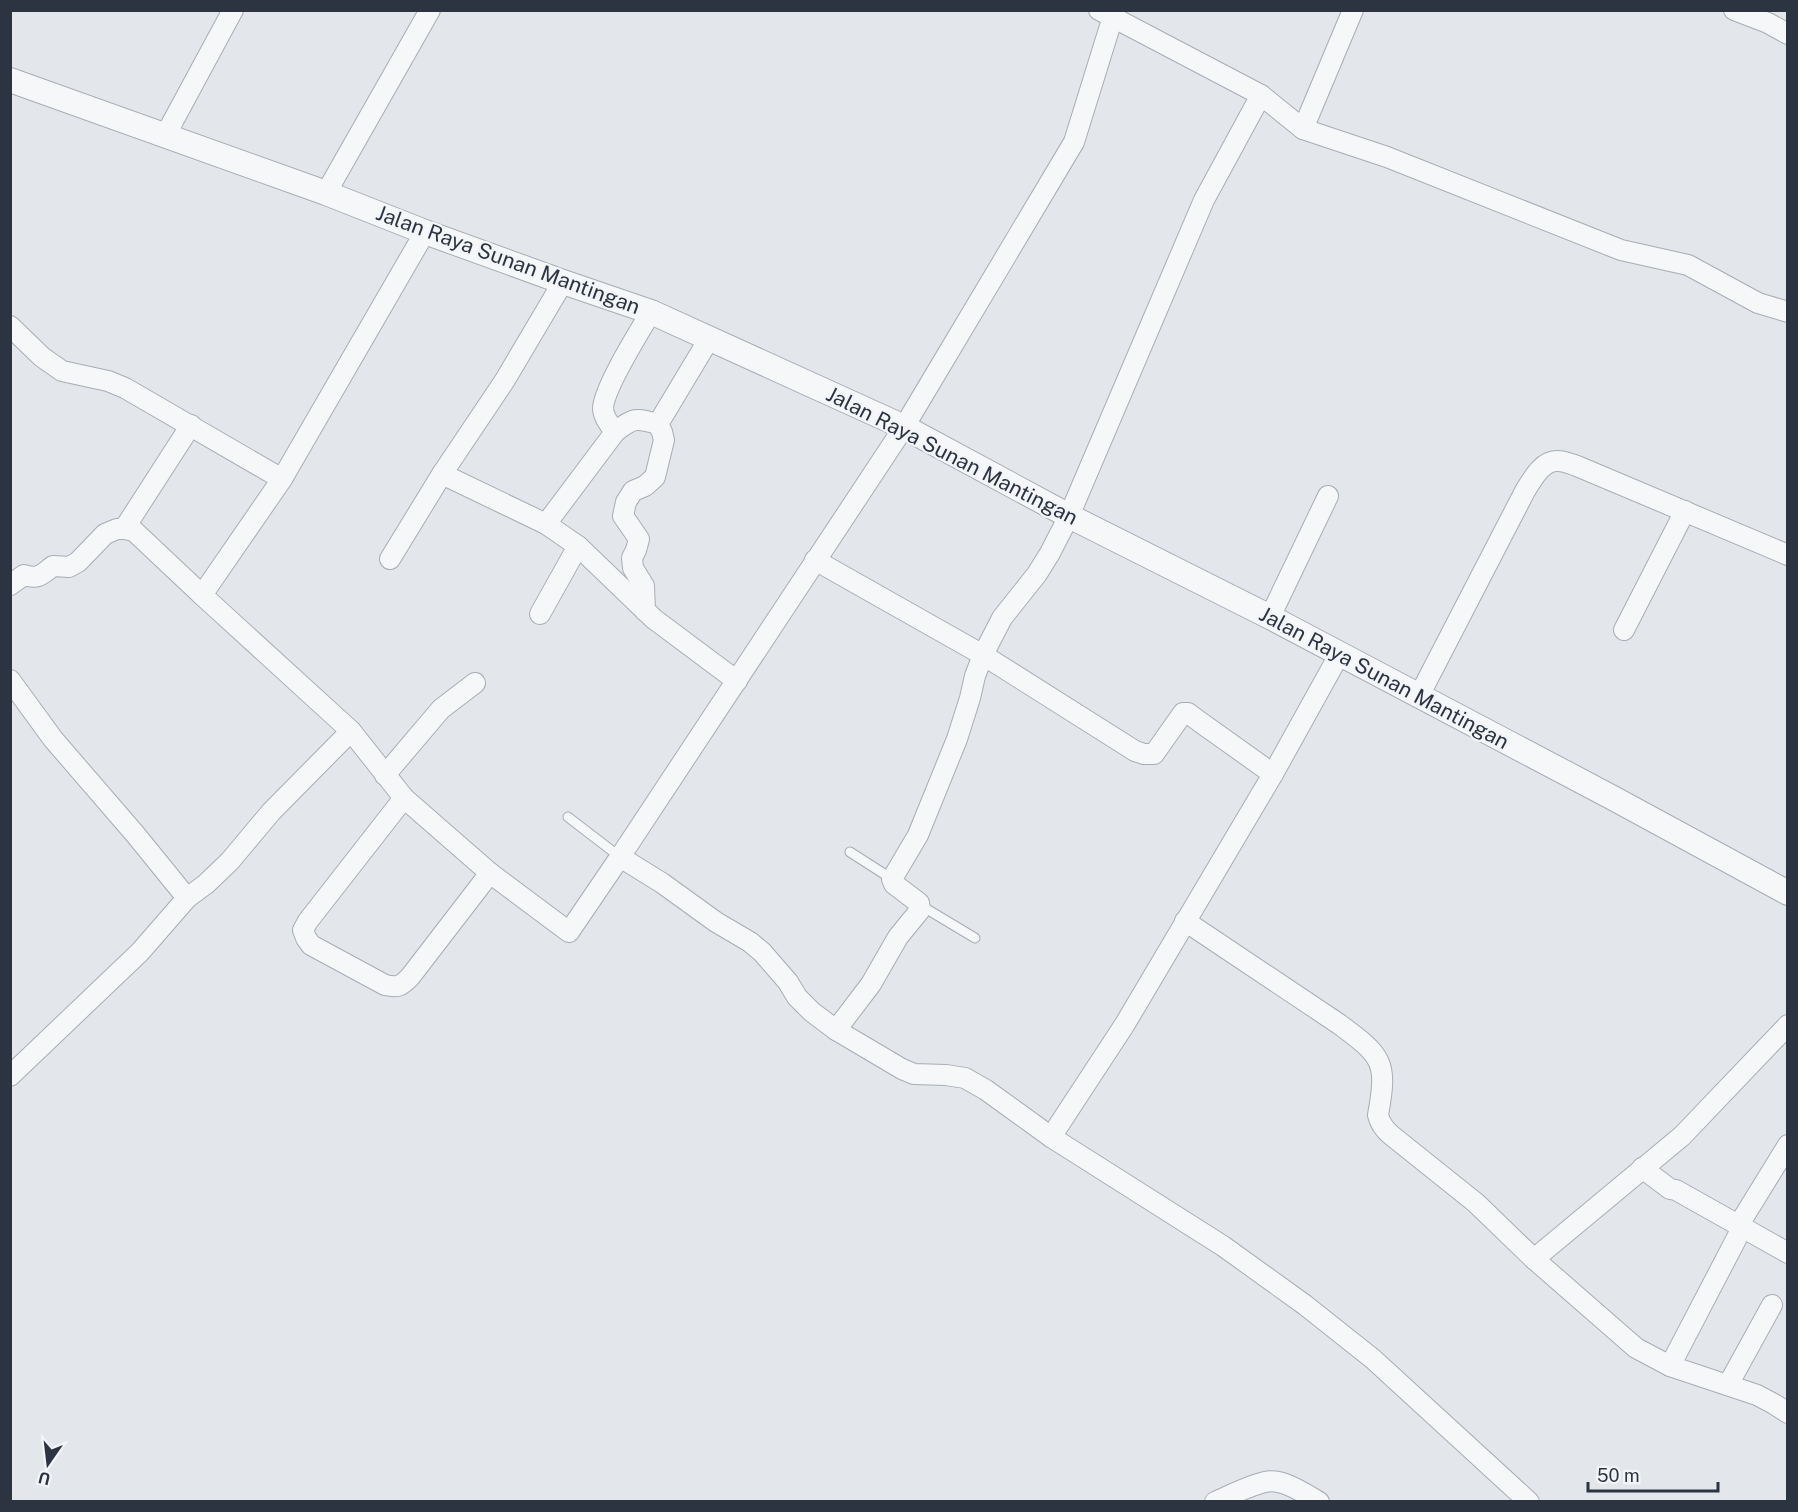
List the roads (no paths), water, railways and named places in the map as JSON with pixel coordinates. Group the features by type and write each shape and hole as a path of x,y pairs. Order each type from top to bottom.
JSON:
{"street":[{"path":"165,136 233,10"},
{"path":"326,193 430,10"},
{"path":"1303,129 1353,10"},
{"path":"1734,10 1768,23 1788,34"},
{"path":"10,585 24,575 33,578 40,576 53,566 69,567 78,562 105,534 117,529 134,531 351,731 404,798 490,873 569,932 904,427 1074,142 1109,13 1261,95 1303,129 1387,157 1622,250 1688,265 1758,303 1788,312"},
{"name":"Jalan Raya Sunan Mantingan","path":"10,80 651,312 904,427 1069,516 1270,617 1788,893"},
{"path":"836,1030 871,984 898,937 917,915 920,905 916,899 892,882 892,879 918,835 957,739 983,655 1002,618 1050,554 1069,516 1204,200 1261,95"},
{"path":"202,595 282,479 425,232"},
{"path":"390,559 442,474 505,380 563,282"},
{"path":"615,432 606,420 603,406 608,388 651,312"},
{"path":"10,326 42,357 62,371 108,381 124,388 282,479"},
{"path":"658,424 709,339"},
{"path":"546,524 615,432 638,419 658,424 664,440 655,477 645,486 633,491 626,502 623,516 639,539 632,558 633,568 644,586 645,611"},
{"path":"124,529 191,425"},
{"path":"1419,696 1525,490 1542,468 1552,461 1577,466 1788,555"},
{"path":"442,474 546,524 578,546 645,611 737,681"},
{"path":"1270,617 1328,496"},
{"path":"1624,630 1685,511"},
{"path":"540,614 578,546"},
{"path":"815,560 983,655 1135,751 1154,754 1183,712 1273,774"},
{"path":"1051,1137 1125,1024 1273,774 1339,655"},
{"path":"10,680 53,739 187,898"},
{"path":"385,775 441,709 475,683"},
{"path":"10,1076 140,952 187,898 230,861 270,812 351,731"},
{"path":"404,798 308,921 303,930 311,945 385,985 401,986 411,977 490,873"},
{"path":"620,856 716,922 750,942 762,952 788,982 797,997 836,1030 914,1074 965,1078 986,1090 1051,1137 1222,1246 1305,1305 1373,1359 1529,1502"},
{"path":"1185,921 1339,1023 1362,1041 1380,1061 1383,1072 1378,1115 1390,1136 1476,1203 1534,1259 1636,1348 1670,1366 1757,1395 1788,1413"},
{"path":"1534,1259 1682,1136 1788,1025"},
{"path":"1670,1366 1742,1228 1743,1218 1788,1145"},
{"path":"1642,1168 1670,1189 1676,1190 1788,1253"},
{"path":"1728,1385 1772,1305"},
{"path":"1215,1502 1266,1481 1294,1488 1319,1502"}],"lane":[{"path":"568,817 620,856"},
{"path":"850,852 892,879"},
{"path":"920,905 975,938"}]}
